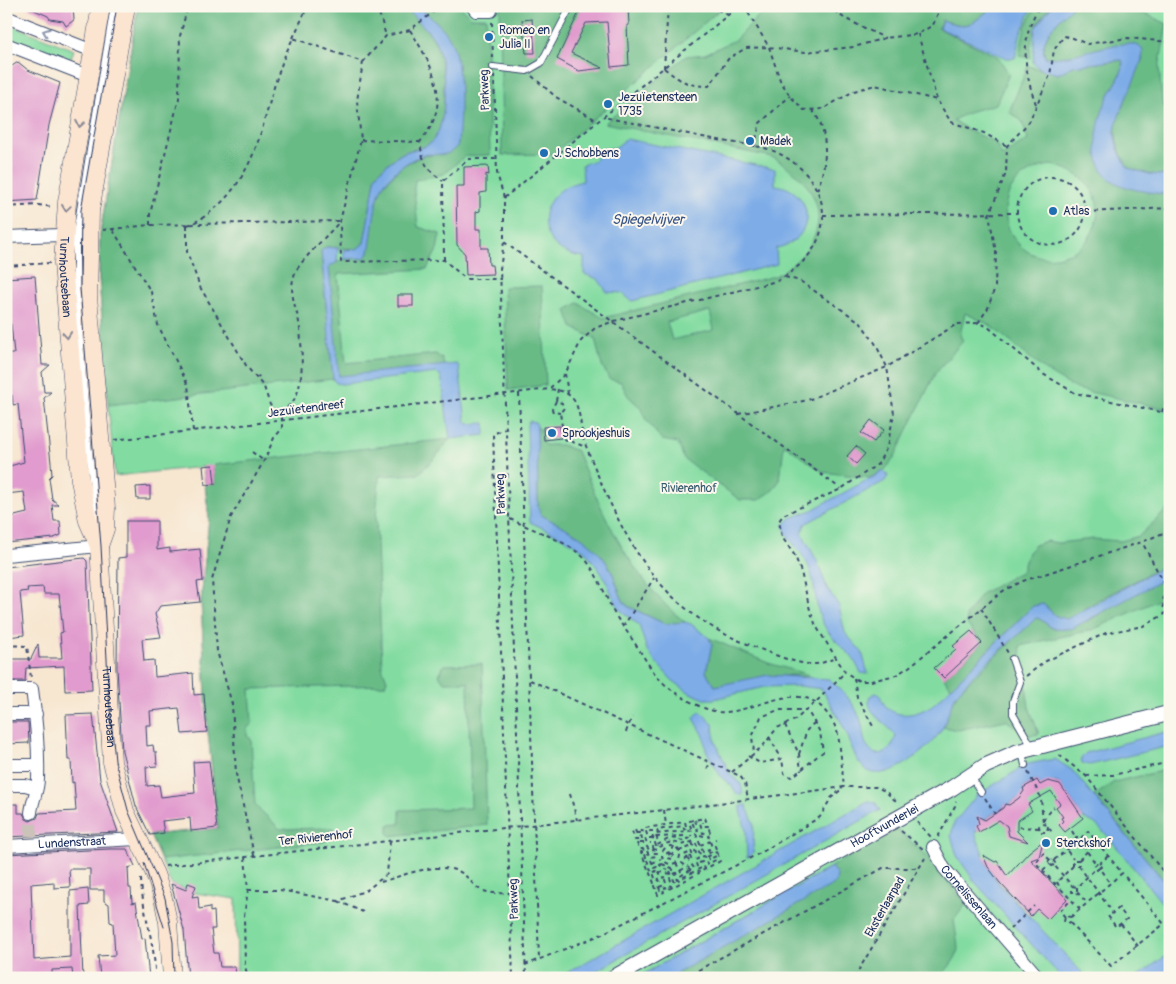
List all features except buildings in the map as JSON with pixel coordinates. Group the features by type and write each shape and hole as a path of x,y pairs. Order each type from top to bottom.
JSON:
{"main road":[{"name":"Turnhoutsebaan","path":"99,546 105,529 106,508 88,296 79,233 66,202 101,6"},
{"name":"Turnhoutsebaan","path":"126,6 64,300 80,480 88,521 99,546 112,762 120,797 137,839 155,874 167,914 172,978"},
{"name":"Turnhoutsebaan","path":"150,866 147,882 159,934 162,978"}],"street":[{"path":"472,6 476,11 492,11"},
{"path":"6,17 93,51"},
{"path":"6,44 88,76"},
{"path":"6,237 79,233"},
{"path":"6,555 99,546"},
{"path":"6,689 32,689 36,714 38,765 32,813"},
{"name":"Hooftvunderlei","path":"613,978 904,810 971,777 985,766 1027,749 1170,713"},
{"path":"6,714 36,714"},
{"path":"6,765 38,765"},
{"path":"6,784 25,784 36,788"},
{"name":"Lundenstraat","path":"6,846 31,841 137,839"},
{"name":"Cornelissenlaan","path":"931,850 944,868 1039,978"}],"lane":[{"name":"Turnhoutsebaan","path":"79,233 78,210 114,6"},
{"path":"493,67 527,71 541,63 547,56 571,6"},
{"path":"1012,659 1020,682 1013,701 1013,714 1031,742 1027,749 1025,765"},
{"path":"971,777 981,792"}],"path":[{"path":"150,225 150,214 179,98 180,36 187,9 190,6"},
{"path":"187,225 196,222 215,208 233,191 245,172 259,144 280,66 308,6"},
{"path":"377,6 386,36"},
{"path":"441,6 410,30 386,36 363,62 357,101 361,140 340,221 341,262 444,260 466,279 501,278"},
{"path":"656,6 668,8 673,6"},
{"path":"710,6 728,15"},
{"path":"504,198 738,6"},
{"path":"744,6 769,47 780,80 790,96 804,110 823,109 854,91 876,85 938,100"},
{"path":"828,6 844,18 885,38"},
{"path":"664,68 677,79 692,86 709,86 729,58 746,48 769,47 805,52 854,47 885,38 918,34 933,25 941,6"},
{"path":"1036,104 1026,77 1025,54 1027,36 1040,6"},
{"path":"664,68 668,8"},
{"name":"Parkweg","path":"492,11 496,159 497,173 504,198 504,242 501,278 526,978"},
{"path":"410,30 425,54 435,76 437,114 432,128 420,142 422,157 428,171 443,181"},
{"path":"918,34 938,100 951,122 984,133 1006,146"},
{"path":"978,323 988,308 995,287 996,252 989,214 1006,173 1006,146 1028,122 1050,75 1051,58 1058,42 1064,36 1087,44 1128,38 1170,42"},
{"path":"293,38 363,62"},
{"path":"527,71 538,84 598,121"},
{"path":"754,147 760,123 790,96"},
{"path":"812,110 820,119 825,146 823,176 817,190"},
{"path":"549,388 565,374 581,341 595,328 614,321 777,281 812,252 822,228 823,215 817,190 810,179 790,160 774,151 603,117"},
{"path":"361,140 420,142"},
{"path":"443,181 469,159 496,159"},
{"path":"1051,177 1072,183 1082,196 1086,212 1084,223 1078,234 1069,241 1058,245 1046,246 1035,242 1023,230 1017,213 1018,202 1026,188 1040,179 1051,177"},
{"path":"443,181 444,260"},
{"path":"6,207 38,205 58,208"},
{"path":"1086,212 1170,208"},
{"path":"823,215 1017,213"},
{"path":"79,233 150,225 340,221"},
{"path":"187,225 187,252 200,287 256,378 264,387 272,408 282,410 293,402 299,392 300,383 300,328 291,295 295,272 340,221"},
{"path":"113,230 151,292 158,325 187,382 193,431"},
{"path":"504,242 614,321 841,490"},
{"path":"6,266 55,263"},
{"path":"785,276 800,281 860,322 875,343 887,367 894,414 887,447 878,464 841,490 817,502 790,511 783,515 779,521 782,537 795,556 801,572 816,626 845,672 854,678 871,681 896,675 909,667 1002,591 1023,581 1142,542 1170,530"},
{"path":"738,414 808,400 887,367 957,324 978,323 987,326 1043,374 1075,393 1170,414"},
{"path":"256,378 262,374"},
{"path":"565,374 568,394"},
{"name":"Jezuïetendreef","path":"112,440 549,388 558,389"},
{"path":"560,413 553,412 552,409 556,401 558,389 568,394 575,403 586,447 618,520 654,578 674,600 707,626 738,641 810,664 837,658"},
{"path":"1162,412 1170,390"},
{"path":"519,392 539,960"},
{"path":"556,401 562,403 564,408 560,413 564,439 586,447"},
{"path":"254,855 236,774 232,704 217,650 212,580 231,517 264,461 274,438 282,429 282,410"},
{"path":"507,428 493,434 513,978"},
{"path":"252,452 264,461"},
{"path":"510,519 570,547 582,556 592,569 623,628 634,642 648,667 658,678 682,697 704,708 720,712 780,698 817,701 830,716 838,734 844,787 831,798 820,817 762,852 600,935 525,965"},
{"path":"1020,682 1046,661 1106,633 1143,626 1165,614 1163,604 1165,585 1154,569 1142,542"},
{"path":"623,628 654,578"},
{"path":"1165,585 1170,584"},
{"path":"981,608 1012,659"},
{"path":"6,645 27,646 32,689"},
{"path":"732,772 777,728 796,720 845,672"},
{"path":"854,678 857,698 874,728"},
{"path":"530,680 732,772 743,779 748,799"},
{"path":"754,752 752,737 761,717 778,710 807,710"},
{"path":"769,737 782,759 784,773 791,777 801,771 809,761 822,752 820,732 807,710"},
{"path":"626,732 632,717"},
{"path":"799,754 806,730 814,723"},
{"path":"785,725 799,754 801,771"},
{"path":"1054,751 1086,776 1170,880"},
{"path":"748,756 760,763 782,759"},
{"path":"1086,776 1113,775 1170,762"},
{"path":"707,769 710,763"},
{"path":"1025,765 1041,798 1043,822 1053,833"},
{"name":"Ter Rivierenhof","path":"150,866 507,828 844,787 870,786 881,789 904,810"},
{"path":"981,792 994,814"},
{"path":"570,794 577,820"},
{"name":"Eksterlaarpad","path":"854,978 931,850 955,806 956,796"},
{"path":"1039,828 1054,808"},
{"path":"664,810 668,839"},
{"path":"904,810 931,835 931,850"},
{"path":"654,850 653,847 656,846 657,838 655,834 658,834 657,830 683,826 684,829 691,828 688,821 705,818 708,826 704,826 703,822"},
{"path":"658,834 681,830 682,833 698,830 697,827 694,827 694,820"},
{"path":"694,820 696,823 700,823 703,833 710,832"},
{"path":"684,839 682,841 648,838 645,828 685,822 686,826"},
{"path":"1019,827 1039,828 1044,833 1047,832 1048,826"},
{"path":"706,829 709,829 710,832"},
{"path":"651,843 648,843 644,836 638,837 635,830 632,831 635,840 644,843 650,851 659,849 662,843"},
{"path":"636,834 639,833 638,830 646,832"},
{"path":"899,830 931,850"},
{"path":"653,831 650,831 653,838"},
{"path":"1071,900 1059,910 1064,917 1064,922 1070,922 1111,966 1164,924 1088,831 1081,838 1076,838"},
{"path":"710,832 711,835 708,836 720,861 712,861 707,864 707,854 710,852"},
{"path":"1054,865 1054,861 1075,842 1076,838 1072,832"},
{"path":"704,836 696,834 703,852 709,849 710,852 717,854"},
{"path":"656,846 668,839 686,836 687,839 692,838 691,835"},
{"path":"641,836 641,845 637,845 644,853 646,858 643,858 645,865 654,883 658,881"},
{"path":"1058,838 1073,859 1079,860"},
{"path":"1081,838 1081,843 1102,867 1098,868 1077,887 1077,892 1087,903"},
{"path":"668,839 681,845 695,841 700,857 704,856 707,858 711,856 712,858 717,854"},
{"path":"700,845 716,839"},
{"path":"338,901 367,890 387,874 390,841"},
{"path":"657,889 670,888 699,873 695,860 698,859 692,842"},
{"path":"1075,842 1081,843"},
{"path":"1097,842 1079,860 1079,866 1113,912"},
{"path":"674,846 679,851 680,858 676,863"},
{"path":"672,858 668,858 667,854 672,851 674,846"},
{"path":"662,858 664,849 674,846"},
{"path":"679,851 690,847 693,858 690,859 688,857"},
{"path":"644,853 648,853 650,857 657,856 657,853 652,853"},
{"path":"684,854 688,853 694,868 677,878 678,880 714,864 712,861"},
{"path":"1054,861 1052,858 1050,860 1044,853 1036,864 1055,884 1057,882 1080,909"},
{"path":"1108,856 1094,866 1098,868 1110,883"},
{"path":"245,857 248,890 244,916 245,966 248,978"},
{"path":"688,857 682,863 683,866 685,864 691,870"},
{"path":"662,858 651,862 662,878 665,877"},
{"path":"662,858 667,863 676,863"},
{"path":"1057,882 1072,866 1073,859"},
{"path":"647,860 652,873 656,871 657,874 654,876 662,886 657,889"},
{"path":"1043,870 1050,864 1048,862 1050,860"},
{"path":"699,863 702,862 705,869"},
{"path":"676,863 681,872"},
{"path":"1050,864 1054,865 1072,886 1077,887"},
{"path":"150,866 141,896 152,938 155,978"},
{"path":"659,872 672,874 672,871 675,874 688,866"},
{"path":"1072,866 1079,866"},
{"path":"684,978 883,868 919,868"},
{"path":"379,882 418,871 439,869 460,872 480,890 510,893 523,892"},
{"path":"1070,922 1071,917 1122,872"},
{"path":"670,888 672,874"},
{"path":"658,881 658,877 661,875"},
{"path":"666,883 665,880 670,878 676,885"},
{"path":"1068,896 1072,892 1072,886"},
{"path":"657,889 658,895 664,892 663,888"},
{"path":"248,890 280,890 338,901 364,912"},
{"path":"1072,892 1077,892"},
{"path":"1012,927 1034,906"},
{"path":"1119,908 1127,919 1116,928 1108,916 1113,912 1119,908"},
{"path":"1064,917 1071,917"},
{"path":"1122,924 1138,946"}],"green space":[{"name":"Rivierenhof","path":"138,6 1170,6 1170,978 237,978 236,899 194,893 171,884 150,835 218,828 208,732 201,602 209,518 203,467 115,476 108,405 99,278 100,234"},
{"path":"138,6 405,6 435,41 439,51 444,79 443,110 441,124 436,136 426,146 400,155 376,175 364,243 357,249 326,247 321,251 333,379 108,405 99,278 100,234"},
{"path":"418,6 460,6 470,17 486,17 490,155 465,156 444,174 415,180 414,190 418,227 440,234 437,250 427,269 338,274 346,363 436,354 443,360 444,366 342,377 339,376 336,365 329,266 344,259 364,258 380,189 403,165 425,155 428,156 458,145 458,64 431,20"},
{"path":"500,6 724,6 553,154 502,155"},
{"path":"768,6 911,6 971,10 975,6 994,6 975,21 965,25 942,20 938,28 998,57 1009,74 996,104 972,111 953,120 971,132 995,142 1002,156 1028,140 1022,121 1009,112 1028,66 1058,74 1073,66 1122,60 1121,73 1107,99 1102,115 1097,146 1099,161 1105,172 1114,180 1126,186 1170,195 1170,410 1076,389 1046,371 990,325 965,313 960,335 963,341 936,372 895,456 884,471 870,478 823,472 784,444 780,480 772,491 759,500 740,500 684,459 678,443 662,440 646,420 640,407 628,396 621,382 609,379 601,363 595,339 572,327 566,310 578,303 603,318 775,276 795,262 808,248 816,232 818,216 815,200 806,184 792,170 772,157 605,123 686,56 705,54 735,40","holes":["1050,165 1063,168 1084,180 1096,199 1098,211 1096,223 1083,245 1067,254 1046,257 1028,252 1015,240 1007,224 1006,206 1011,188 1026,174","710,311 714,330 672,340 667,322"]},
{"path":"1036,6 1051,6 1034,30 1030,58 1019,56 1025,27"},
{"path":"1073,6 1136,6 1140,11 1167,24 1159,68 1162,101 1170,119 1170,176 1149,174 1128,168 1117,141 1116,121 1118,114 1143,58 1088,52 1057,58 1045,57 1044,49 1048,35 1057,22"},
{"path":"6,23 74,50 69,63 6,38"},
{"path":"542,286 546,385 508,390 504,287"},
{"path":"537,427 541,430 542,442 545,445 562,445 577,451 597,498 620,544 649,586 685,622 665,624 627,606 611,570 597,551 580,537 541,516 538,506"},
{"path":"450,439 434,459 418,474 379,476 376,519 382,667 387,680 385,685 250,689 252,724 247,728 247,736 251,739 255,805 280,829 334,828 329,839 324,842 161,860 150,835 218,828 208,732 201,602 209,518 205,485 215,484 213,465"},
{"path":"1170,507 1170,563 1098,600 1070,619 1063,620 1043,604 1033,606 951,687 944,678 982,644 967,624 966,616 981,594 1022,571 1028,552 1035,545 1046,541 1058,543 1093,539 1121,541 1139,536"},
{"path":"1170,576 1170,590 1165,597 1092,630 1020,646 1029,707 1039,734 1027,736 1006,720 958,730 943,727 948,709 959,691 1036,618 1052,628 1088,621 1124,599"},
{"path":"709,638 768,663 809,675 810,678 792,675 715,686 706,672 712,645"},
{"path":"482,664 487,825 391,836 388,833 388,825 400,824 400,810 471,808 468,682 444,682 439,675 444,665"},
{"path":"1170,769 1170,888 1094,796 1114,782"},
{"path":"897,829 924,853 966,904 954,920 958,952 953,962 940,978 637,978"}],"water":[{"path":"405,6 418,6 444,30 451,40 460,85 458,145 454,150 446,154 429,154 418,157 405,164 392,175 380,192 374,214 369,253 364,258 344,259 344,250 357,249 364,243 376,175 403,153 429,144 436,136 441,124 444,79 439,51 432,36"},
{"path":"994,6 1033,6 1021,32 1015,58 1006,58 939,28 942,20 959,25 970,24"},
{"path":"1052,6 1073,6 1047,36 1044,50 1045,57 1055,58 1125,44 1135,45 1142,49 1143,55 1119,115 1115,136 1128,168 1149,174 1170,176 1170,195 1139,190 1116,183 1103,171 1099,162 1097,150 1098,126 1105,104 1121,73 1122,60 1073,66 1058,74 1042,70 1033,63 1035,28"},
{"name":"Spiegelvijver","path":"626,139 775,169 775,185 788,189 798,196 804,205 805,226 799,236 789,243 776,248 777,264 632,301 622,293 607,292 598,279 584,274 584,257 567,253 555,244 547,233 545,221 547,208 554,196 566,187 583,181 582,165 595,160 601,149 615,148"},
{"path":"326,247 338,248 337,263 329,266 339,376 457,364 459,367 466,422 468,424 485,423 485,435 450,439 442,381 441,376 437,373 342,384 336,383 333,379 321,251"},
{"path":"529,421 535,422 537,425 538,506 541,515 580,536 597,550 611,570 627,606 665,624 685,622 691,624 709,638 712,644 706,672 715,686 768,675 829,679 850,700 861,722 866,745 875,754 889,750 896,736 873,712 869,702 870,696 876,693 880,695 889,710 896,713 912,714 928,708 1033,606 1043,604 1056,616 1067,619 1170,563 1170,576 1071,629 1052,628 1036,618 959,691 953,700 942,729 929,745 898,768 877,773 868,771 863,768 854,753 843,726 822,689 799,686 764,687 714,699 705,699 690,693 672,680 647,650 639,625 619,609 603,575 585,551 562,537 530,522 527,425"},
{"path":"884,471 888,476 885,481 805,524 802,533 817,561 827,588 839,606 845,633 862,652 868,674 861,673 852,658 825,627 819,614 814,583 809,568 787,534 784,525 791,518 810,511"},
{"path":"700,711 713,724 715,741 730,774 741,784 743,795 737,794 732,786 721,777 706,750 704,736 694,718"},
{"path":"1166,732 1170,733 1169,746 1090,765 1082,763 1081,758 1086,753"},
{"path":"1055,759 1072,770 1170,888 1170,913 1106,834 1094,823 1083,818 1060,784 1052,781 1040,785 1037,780 1023,788 1024,795 1008,805 1005,804 1004,807 984,820 979,819 980,826 975,833 988,867 999,884 1087,978 1062,978 975,882 957,856 951,836 954,823 977,795 1028,764"},
{"path":"868,801 875,802 880,810 584,978 558,978"},
{"path":"746,805 754,823 753,853 747,858 746,831 741,810 741,806"},
{"path":"831,867 837,875 836,883 669,978 637,978"},
{"path":"1170,953 1170,973 1163,978 1135,978"}],"tunnel":[{"path":"31,813 31,836"}],"tram line":[{"path":"117,6 81,210 80,288 101,546 109,697 115,761 128,810 165,898 173,942 174,978"},
{"path":"144,863 164,927"}],"place":[{"name":"Romeo en Julia II","path":"489,37"},
{"name":"Jezuïetensteen 1735","path":"608,104"},
{"name":"Madek","path":"750,141"},
{"name":"J. Schobbens","path":"544,153"},
{"name":"Atlas","path":"1053,211"},
{"name":"Sprookjeshuis","path":"552,433"},
{"name":"Sterckshof","path":"1046,843"}]}
